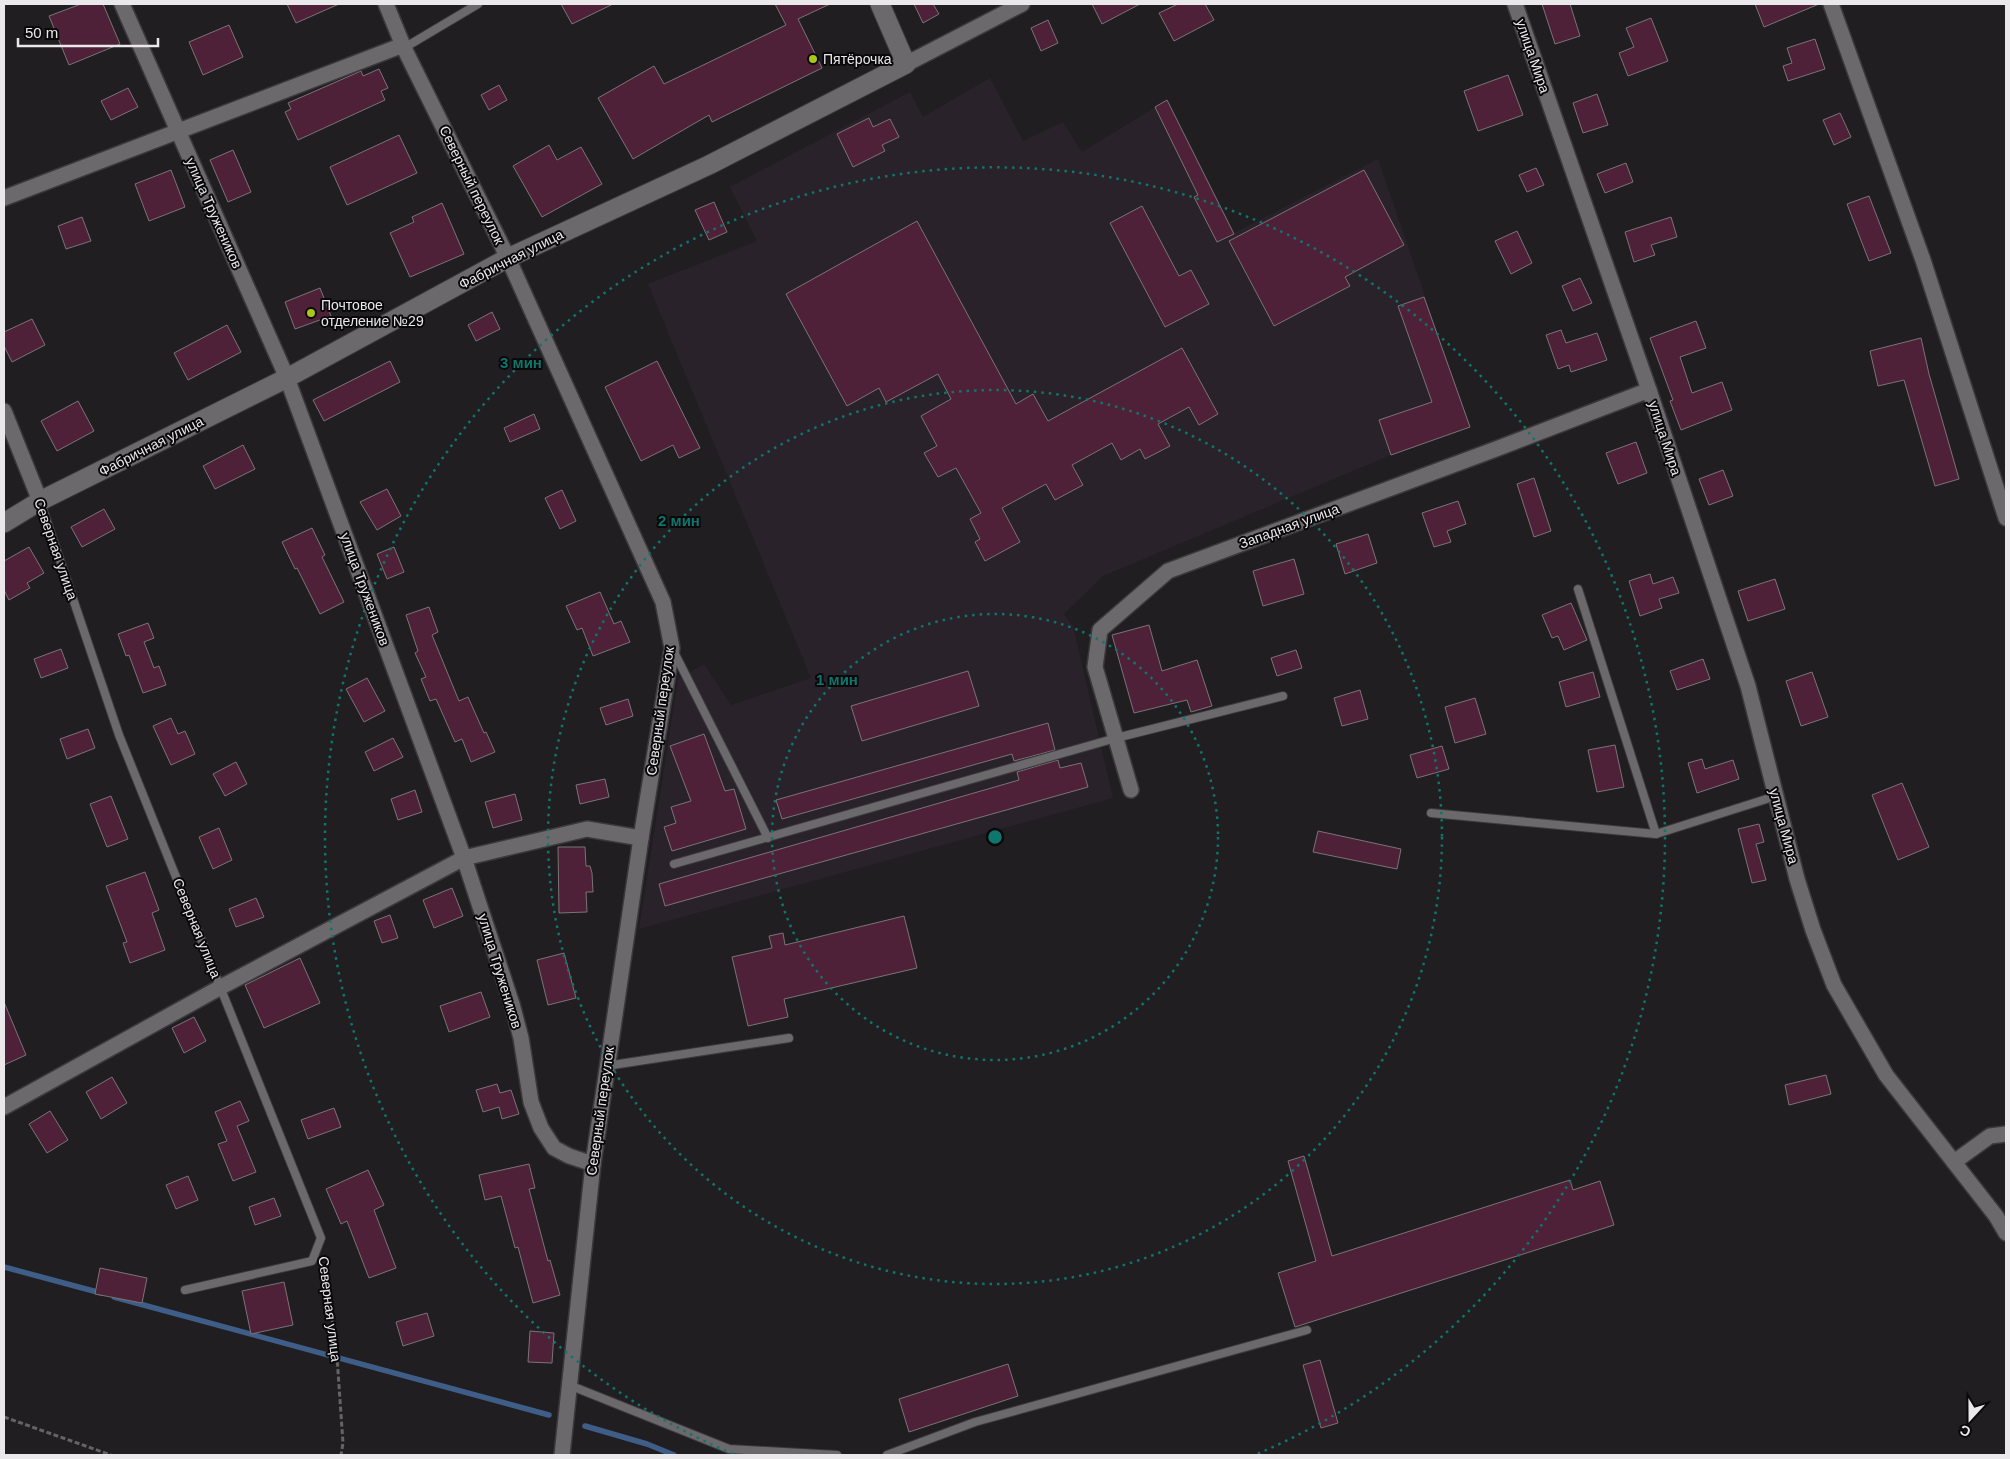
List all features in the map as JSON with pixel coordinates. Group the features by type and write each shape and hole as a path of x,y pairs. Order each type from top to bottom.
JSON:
{"street":[{"name":"улица Тружеников","path":"122,4 287,378 464,858 512,1004 521,1038 531,1102 541,1128 554,1148 569,1156 593,1164"},
{"name":"Северный переулок","path":"386,4 403,46 508,258 664,602 672,648 640,838 606,1066 593,1164 562,1455"},
{"path":"880,4 906,64"},
{"name":"Фабричная улица","path":"4,523 40,502 287,378 508,258 709,166 1022,4"},
{"name":"улица Мира","path":"1515,4 1649,390 1748,686 1797,879 1813,930 1834,985 1886,1075 1996,1216 2006,1233"},
{"path":"1831,4 1923,260 2006,518"},
{"path":"4,198 178,130 403,46"},
{"name":"Западная улица","path":"1131,790 1095,667 1100,630 1168,571 1649,390"},
{"name":"Северная улица","path":"4,411 40,502"},
{"path":"4,1107 221,987 464,858 588,829 640,838"},
{"path":"1954,1162 1990,1136 2006,1134"}],"lane":[{"path":"403,46 478,4"},
{"name":"Северная улица","path":"40,502 119,735 321,1238"},
{"path":"1578,589 1656,834"},
{"path":"672,648 768,838"},
{"path":"674,864 1116,738 1283,696"},
{"path":"1430,813 1656,834 1776,796"},
{"path":"606,1066 789,1038"},
{"path":"185,1290 312,1261 321,1238"},
{"path":"886,1455 975,1422 1307,1330"},
{"path":"569,1385 729,1449 838,1455"}],"path":[{"name":"Северная улица","path":"321,1238 337,1357 343,1443 341,1455"},
{"path":"4,1417 111,1455"}],"shaded area":[{"path":"990,78 1023,141 1063,122 1082,152 1167,100 1234,233 1378,159 1470,427 1391,455 1103,576 1064,614 1073,626 1113,798 639,929 678,679 704,664 731,705 811,678 648,284 757,241 730,187 910,92 923,117"}],"building":[{"path":"81,4 103,4 120,44 69,65 49,16"},
{"path":"287,4 339,4 296,23"},
{"path":"561,4 613,4 572,24"},
{"path":"775,4 830,4 798,19 822,68 712,122 709,115 633,159 598,98 654,66 664,84 786,25"},
{"path":"914,4 933,4 939,14 923,23"},
{"path":"1092,4 1140,4 1102,24"},
{"path":"1178,4 1205,4 1214,20 1174,41 1159,13"},
{"path":"1542,4 1570,4 1580,36 1555,44"},
{"path":"1755,4 1819,4 1764,27"},
{"path":"1651,18 1668,61 1628,76 1619,53 1634,47 1626,28"},
{"path":"1048,20 1058,43 1041,51 1031,28"},
{"path":"229,25 243,57 203,75 189,42"},
{"path":"1815,39 1825,69 1788,81 1783,66 1792,63 1787,48"},
{"path":"379,69 388,88 381,91 385,100 298,140 285,112 291,109 288,103 361,71 363,76"},
{"path":"1508,75 1523,115 1478,131 1464,91"},
{"path":"499,85 507,100 489,110 481,95"},
{"path":"128,88 138,107 111,120 101,101"},
{"path":"1597,94 1608,125 1583,133 1573,103"},
{"path":"1167,100 1234,234 1217,242 1194,197 1198,195 1155,107"},
{"path":"1840,113 1851,137 1834,145 1823,120"},
{"path":"869,118 873,127 890,119 899,137 882,145 885,151 853,167 837,134"},
{"path":"399,135 417,173 347,205 330,167"},
{"path":"549,145 557,160 581,147 602,184 542,217 513,166"},
{"path":"233,150 251,192 228,202 210,160"},
{"path":"1626,163 1633,182 1605,193 1597,174"},
{"path":"1536,168 1544,185 1527,192 1519,175"},
{"path":"171,170 185,207 149,221 135,184"},
{"path":"1364,170 1404,245 1345,277 1350,286 1274,326 1229,241"},
{"path":"1869,196 1891,253 1869,261 1847,204"},
{"path":"714,202 727,232 709,240 695,210"},
{"path":"442,203 464,254 410,277 390,233 414,222 412,217"},
{"path":"1142,206 1179,276 1191,270 1209,304 1165,327 1110,223"},
{"path":"82,217 91,241 66,249 58,226"},
{"path":"1671,217 1677,237 1651,245 1655,255 1634,262 1625,232"},
{"path":"917,221 1016,404 1033,394 1048,421 1182,348 1218,414 1199,425 1189,407 1158,424 1170,446 1145,459 1140,449 1121,460 1112,443 1072,465 1083,485 1055,500 1046,484 1002,508 1020,542 985,561 975,542 980,539 970,519 981,513 956,468 938,477 924,453 937,446 921,416 951,399 938,374 886,402 879,388 847,406 786,294"},
{"path":"1517,231 1532,263 1511,274 1495,241"},
{"path":"1580,278 1592,303 1573,311 1562,286"},
{"path":"320,288 331,316 295,329 285,302"},
{"path":"1424,297 1470,427 1391,455 1379,420 1432,402 1398,306"},
{"path":"492,312 500,329 476,341 468,325"},
{"path":"32,319 45,345 12,362 4,346 4,332"},
{"path":"1696,321 1706,348 1680,357 1692,393 1722,382 1732,410 1681,430 1670,401 1673,400 1650,338"},
{"path":"227,325 241,352 188,380 174,353"},
{"path":"1561,330 1566,343 1597,333 1607,360 1571,372 1569,365 1558,369 1546,335"},
{"path":"1921,338 1929,374 1959,479 1935,486 1904,380 1878,386 1870,351"},
{"path":"390,361 400,382 324,421 313,400"},
{"path":"657,361 700,448 679,458 673,445 641,461 605,387"},
{"path":"78,401 94,431 57,451 41,421"},
{"path":"534,414 540,429 510,442 504,428"},
{"path":"1636,442 1647,473 1618,484 1606,453"},
{"path":"243,445 255,469 215,489 203,466"},
{"path":"1723,470 1733,496 1709,505 1699,479"},
{"path":"1534,478 1551,531 1534,537 1517,484"},
{"path":"387,489 401,516 377,530 360,502"},
{"path":"562,490 576,521 560,529 545,498"},
{"path":"1458,501 1466,524 1447,531 1451,542 1434,547 1422,513"},
{"path":"104,509 115,529 82,547 71,527"},
{"path":"312,528 325,555 322,557 344,602 320,614 282,542"},
{"path":"1368,534 1377,563 1345,574 1336,544"},
{"path":"29,547 44,573 27,583 30,588 9,600 4,590 4,561"},
{"path":"394,547 404,572 387,579 377,554"},
{"path":"1294,559 1304,594 1263,606 1253,571"},
{"path":"1650,574 1653,584 1673,577 1679,593 1659,599 1662,608 1640,616 1629,581"},
{"path":"1775,579 1785,609 1748,621 1738,591"},
{"path":"600,592 614,624 621,621 630,642 593,656 582,628 577,630 566,606"},
{"path":"1571,603 1587,640 1564,650 1558,636 1552,638 1542,615"},
{"path":"429,607 438,632 432,635 459,701 468,697 484,733 486,732 495,752 471,762 462,739 455,742 436,699 430,701 421,679 426,677 415,653 418,651 406,615"},
{"path":"148,623 154,638 144,642 154,668 159,666 166,685 143,693 129,655 126,656 118,634"},
{"path":"1149,625 1162,671 1197,660 1212,706 1191,712 1187,700 1134,713 1112,635"},
{"path":"61,649 68,668 41,678 34,659"},
{"path":"1296,650 1302,668 1277,676 1271,658"},
{"path":"1703,659 1710,679 1677,690 1670,671"},
{"path":"968,671 979,706 862,741 851,706"},
{"path":"1593,672 1600,697 1566,707 1559,682"},
{"path":"1812,672 1828,717 1801,726 1786,681"},
{"path":"367,678 385,711 364,722 346,689"},
{"path":"1360,690 1368,719 1342,726 1334,698"},
{"path":"1475,698 1486,734 1455,743 1445,707"},
{"path":"628,699 633,716 606,725 600,708"},
{"path":"171,718 178,734 185,731 195,754 171,765 153,726"},
{"path":"1048,723 1055,750 1014,761 1012,754 782,819 776,800"},
{"path":"88,729 95,748 67,759 60,739"},
{"path":"704,734 725,791 734,789 746,829 672,851 664,827 676,823 671,807 691,801 670,746"},
{"path":"393,738 403,757 374,771 365,752"},
{"path":"1615,745 1624,787 1597,792 1588,750"},
{"path":"1442,746 1449,769 1417,778 1410,755"},
{"path":"1702,759 1705,769 1733,760 1739,779 1697,793 1688,763"},
{"path":"1058,760 1060,768 1081,763 1088,787 665,906 659,884 1019,780 1017,772"},
{"path":"236,762 247,784 225,796 213,774"},
{"path":"605,779 609,797 580,804 576,785"},
{"path":"1902,783 1929,847 1898,860 1872,795"},
{"path":"415,790 422,812 398,820 391,799"},
{"path":"515,794 522,820 493,828 485,802"},
{"path":"111,796 128,839 107,847 90,804"},
{"path":"1759,824 1764,842 1756,844 1766,880 1752,883 1738,829"},
{"path":"219,828 232,860 213,869 199,837"},
{"path":"1318,831 1401,849 1397,869 1313,852"},
{"path":"558,847 585,847 586,866 590,866 592,873 593,892 586,892 587,912 559,913"},
{"path":"145,872 159,910 152,913 165,950 130,963 123,943 127,942 106,886"},
{"path":"452,888 463,916 434,928 423,900"},
{"path":"256,898 264,917 236,927 229,909"},
{"path":"390,915 398,938 382,943 374,921"},
{"path":"904,916 917,968 784,999 788,1017 748,1026 732,957 772,948 769,936 783,933 785,945"},
{"path":"564,953 576,998 548,1005 537,960"},
{"path":"300,958 320,1003 264,1028 245,985"},
{"path":"481,992 490,1017 449,1032 440,1006"},
{"path":"4,1002 26,1055 4,1065"},
{"path":"194,1017 206,1041 184,1053 172,1028"},
{"path":"1826,1075 1831,1094 1789,1105 1785,1085"},
{"path":"112,1077 127,1103 101,1119 86,1092"},
{"path":"497,1084 500,1093 511,1090 519,1114 502,1119 499,1107 483,1112 476,1090"},
{"path":"240,1101 249,1121 237,1126 256,1172 233,1181 218,1144 227,1141 215,1112"},
{"path":"334,1108 341,1127 308,1139 301,1120"},
{"path":"50,1111 68,1140 47,1153 29,1124"},
{"path":"1304,1156 1332,1256 1570,1180 1573,1190 1600,1181 1614,1225 1295,1327 1278,1273 1316,1261 1288,1161"},
{"path":"529,1164 535,1188 529,1189 548,1261 550,1260 560,1295 533,1303 518,1247 515,1248 501,1196 485,1200 479,1175"},
{"path":"368,1170 384,1205 374,1210 396,1268 369,1278 347,1221 341,1224 326,1189"},
{"path":"188,1176 198,1200 176,1209 166,1185"},
{"path":"274,1198 281,1216 255,1225 249,1207"},
{"path":"100,1268 147,1278 142,1303 95,1294"},
{"path":"284,1282 293,1325 251,1334 242,1291"},
{"path":"427,1313 434,1336 403,1346 396,1322"},
{"path":"530,1331 554,1333 552,1363 528,1362"},
{"path":"1320,1360 1338,1423 1321,1428 1303,1365"},
{"path":"1008,1364 1018,1396 909,1432 899,1399"}],"waterway":[{"path":"4,1267 101,1293"},
{"path":"114,1297 549,1415"},
{"path":"585,1426 647,1444 674,1455"}],"place":[{"name":"Пятёрочка","path":"813,59"},
{"name":"Почтовое отделение №29","path":"311,313"}]}
